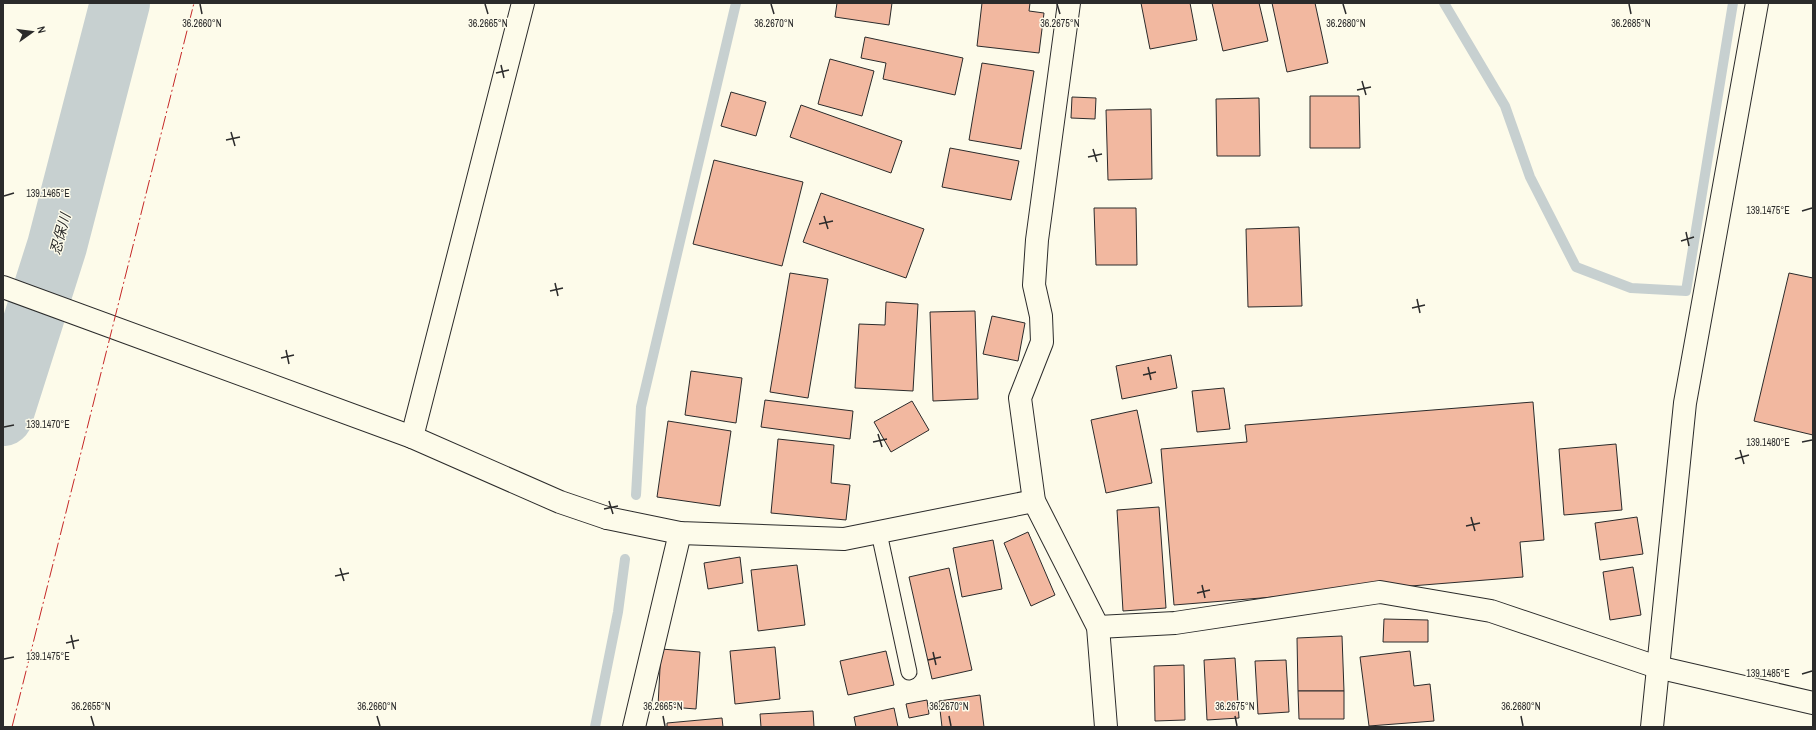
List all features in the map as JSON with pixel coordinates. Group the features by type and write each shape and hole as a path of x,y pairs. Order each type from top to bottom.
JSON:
{"street":[{"path":"412,437 523,3"},
{"path":"1069,3 1037,240 1034,285 1041,316 1042,342 1020,398 1034,501 1098,627 1106,727"},
{"path":"1652,727 1684,403 1757,3"},
{"path":"3,287 412,437 560,502 607,518 680,533 844,539 1034,501"},
{"path":"634,727 680,533"},
{"path":"1098,627 1175,623 1380,592 1491,611 1657,667 1813,703"}],"lane":[{"path":"879,533 909,672"}],"building":[{"path":"837,3 892,3 889,25 835,17"},
{"path":"982,3 1030,3 1029,11 1044,13 1039,53 977,46"},
{"path":"1141,3 1190,3 1197,40 1150,49"},
{"path":"1212,3 1259,3 1268,41 1223,51"},
{"path":"1272,3 1315,3 1328,63 1287,72"},
{"path":"865,37 963,58 955,95 883,79 886,63 861,58"},
{"path":"830,59 874,71 862,116 818,104"},
{"path":"982,63 1034,71 1021,149 969,140"},
{"path":"731,92 766,102 756,136 721,126"},
{"path":"1310,96 1359,96 1360,148 1310,148"},
{"path":"1072,97 1096,98 1095,119 1071,118"},
{"path":"1259,98 1260,156 1217,156 1216,99"},
{"path":"801,105 902,141 891,173 790,137"},
{"path":"1151,109 1152,179 1108,180 1106,110"},
{"path":"950,148 1019,161 1011,200 942,187"},
{"path":"714,160 803,182 782,266 693,244"},
{"path":"821,193 924,229 906,278 803,242"},
{"path":"1094,208 1136,208 1137,265 1096,265"},
{"path":"1299,227 1302,306 1248,307 1246,229"},
{"path":"790,273 828,279 808,398 770,392"},
{"path":"1789,273 1813,278 1813,435 1754,421"},
{"path":"886,302 918,304 913,391 855,388 859,324 885,325"},
{"path":"975,311 978,399 933,401 930,312"},
{"path":"992,316 1025,323 1018,361 983,354"},
{"path":"1171,355 1177,388 1122,399 1116,366"},
{"path":"691,371 742,378 736,423 685,415"},
{"path":"1224,388 1230,429 1197,432 1192,391"},
{"path":"765,400 853,411 850,439 761,427"},
{"path":"912,401 929,430 891,452 874,422"},
{"path":"1533,402 1544,540 1520,542 1523,577 1174,605 1161,449 1247,442 1245,425"},
{"path":"1137,410 1152,483 1106,493 1091,420"},
{"path":"668,421 731,431 720,506 657,497"},
{"path":"778,439 834,445 831,483 850,485 846,520 771,513"},
{"path":"1616,444 1622,510 1564,515 1559,449"},
{"path":"1159,507 1166,608 1123,611 1117,510"},
{"path":"1637,517 1643,554 1600,560 1595,523"},
{"path":"1028,532 1055,595 1031,606 1004,543"},
{"path":"993,540 1002,589 962,597 953,548"},
{"path":"740,557 743,583 708,589 704,563"},
{"path":"797,565 805,625 758,631 751,570"},
{"path":"1633,567 1641,615 1610,620 1603,572"},
{"path":"949,568 972,670 932,679 909,577"},
{"path":"1384,619 1428,620 1428,642 1383,642"},
{"path":"1342,636 1344,691 1298,691 1297,638"},
{"path":"775,647 780,699 735,704 730,651"},
{"path":"661,649 700,652 696,709 658,706"},
{"path":"886,651 894,685 848,695 840,661"},
{"path":"1410,651 1414,686 1430,684 1434,721 1369,726 1360,657"},
{"path":"1235,658 1239,718 1207,720 1204,660"},
{"path":"1286,660 1289,712 1258,714 1255,661"},
{"path":"1184,665 1185,720 1155,721 1154,666"},
{"path":"1298,691 1344,691 1344,719 1299,719"},
{"path":"980,695 984,727 942,727 939,701"},
{"path":"927,700 929,714 909,718 906,704"},
{"path":"894,708 898,727 856,727 854,717"},
{"path":"813,711 814,727 761,727 760,714"},
{"path":"722,718 723,727 667,727 667,723"}],"waterway":[{"name":"忍保川","path":"3,416 57,246 120,3"},
{"path":"636,495 641,407 736,3"},
{"path":"1444,3 1505,106 1530,177 1576,267 1631,288 1686,291 1733,3"},
{"path":"595,727 618,612 625,559"}],"power":[{"path":"12,727 194,3"}]}
